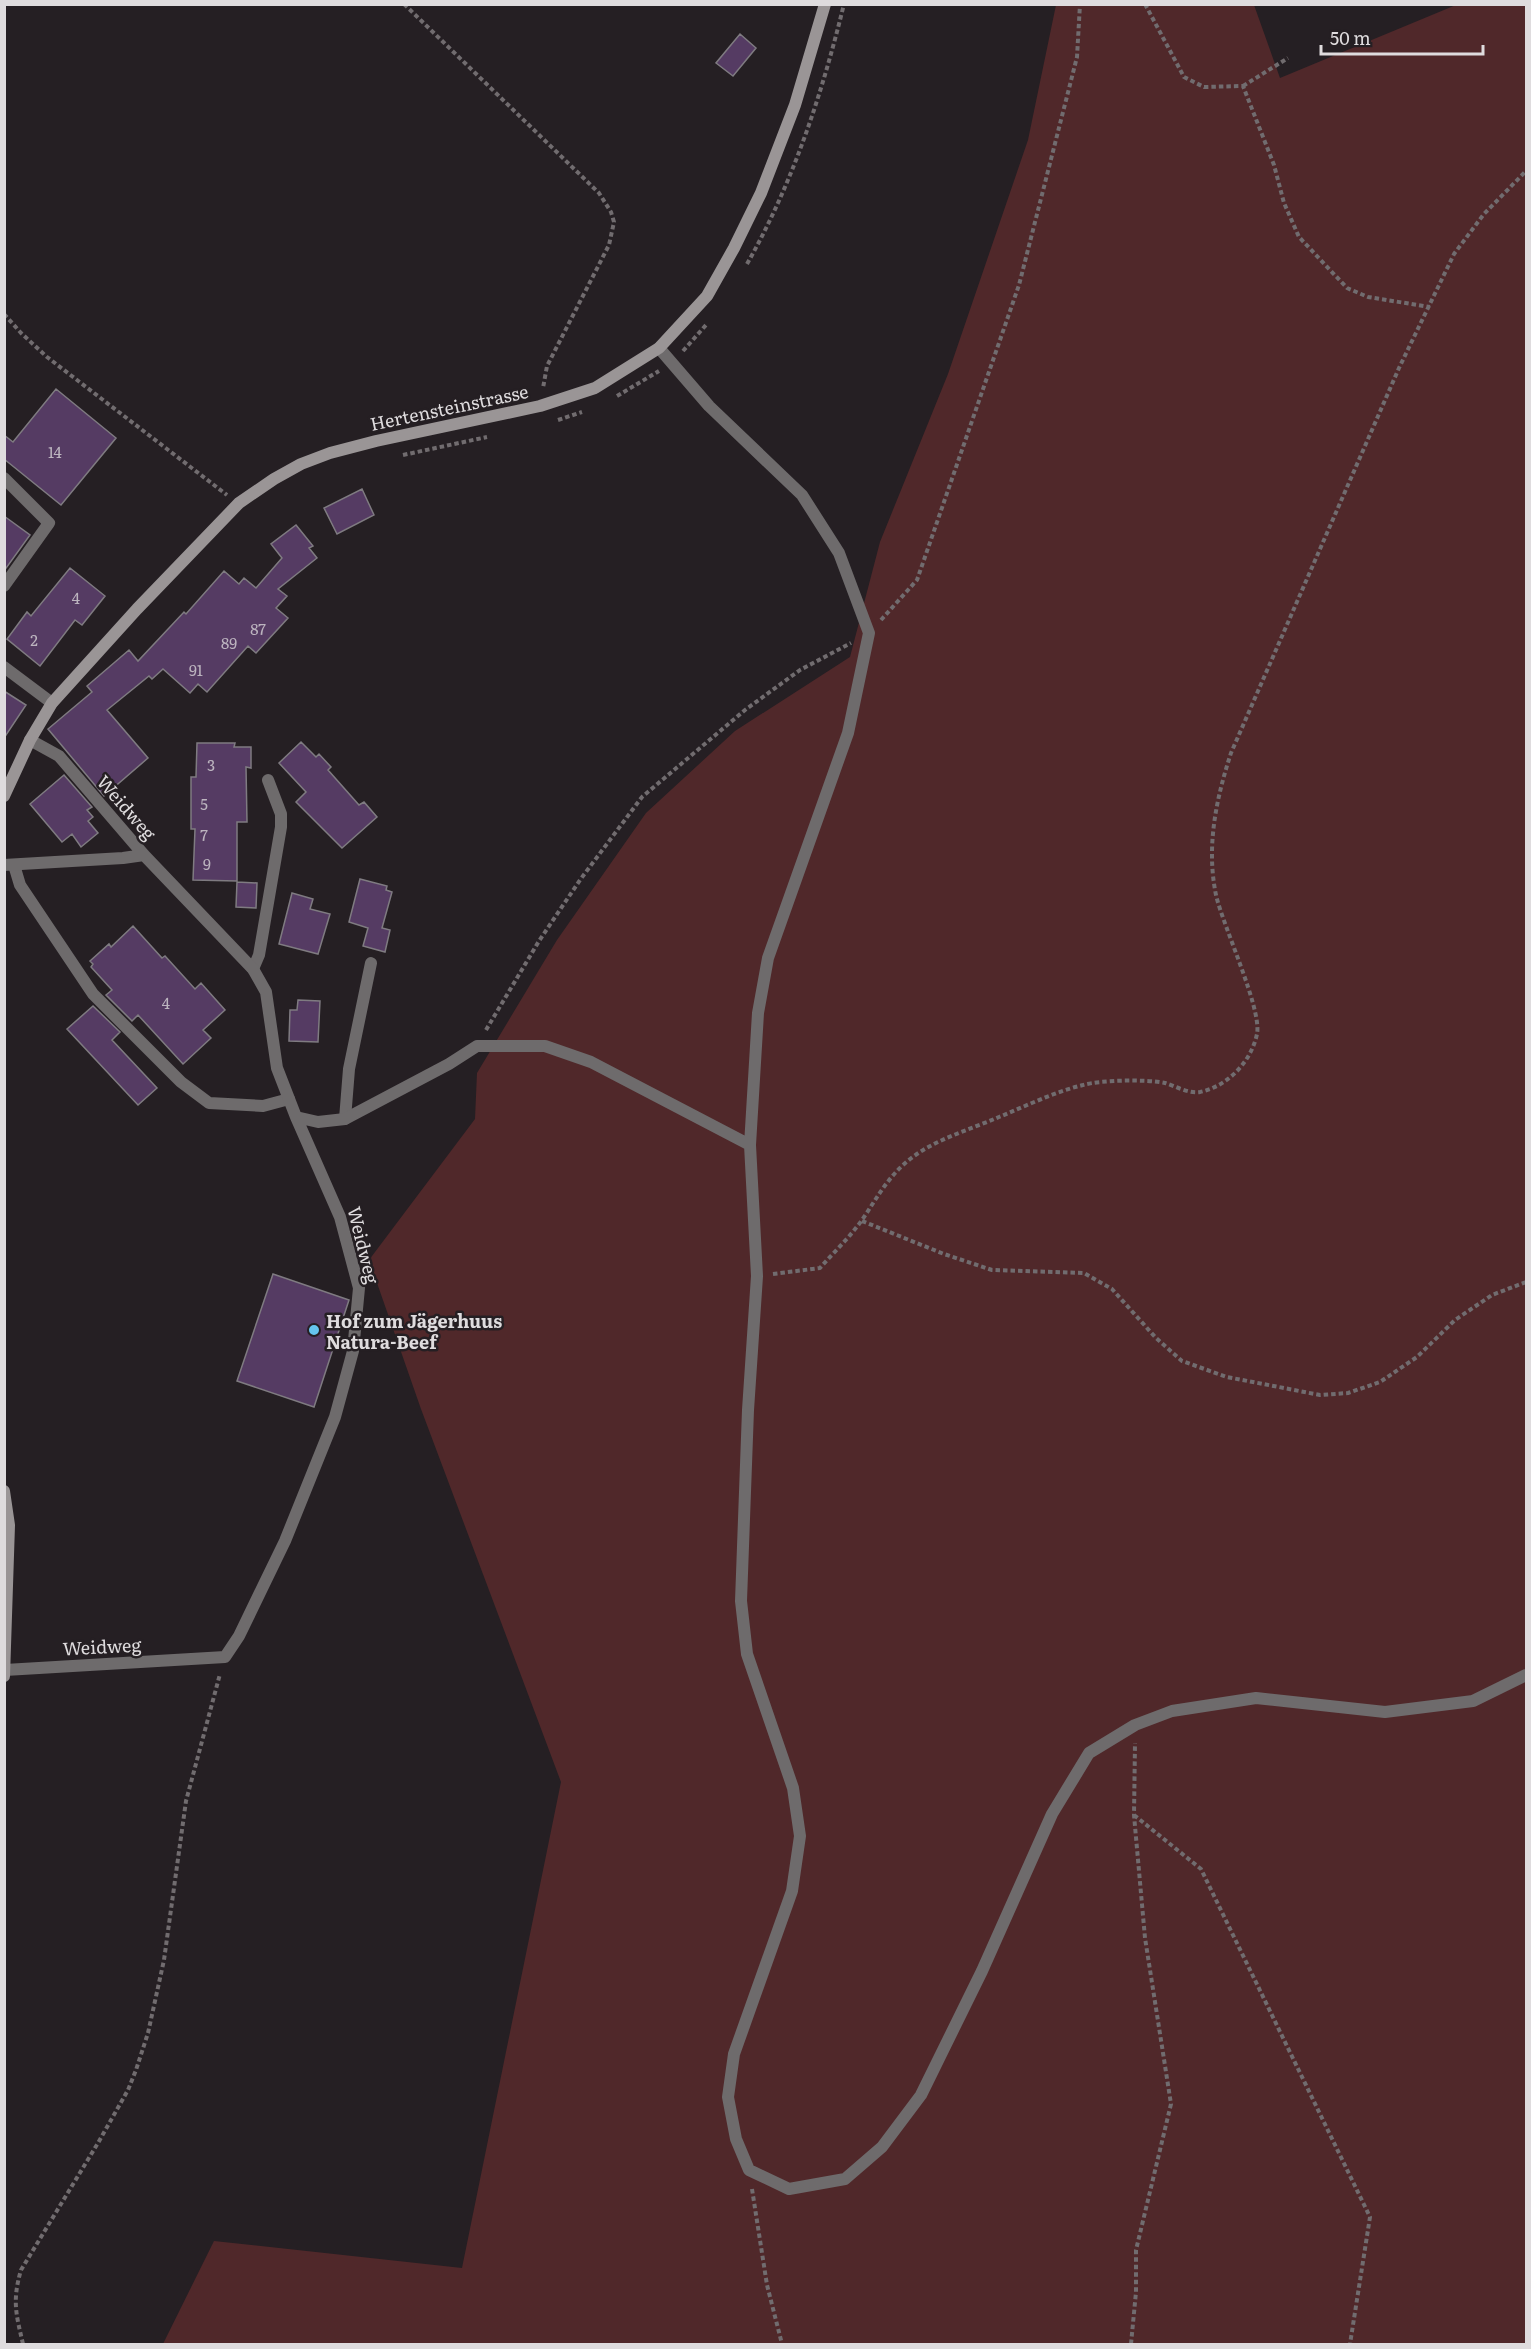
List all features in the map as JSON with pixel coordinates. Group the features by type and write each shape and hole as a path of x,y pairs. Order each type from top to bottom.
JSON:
{"street":[{"name":"Hertensteinstrasse","path":"4,796 30,740 52,703 137,609 239,503 274,479 301,464 330,453 540,406 595,388 659,348 706,296 757,202 795,105 825,4"},
{"path":"659,348 709,406 802,495 839,553 869,633 848,733 768,958 758,1013 750,1145 758,1276 748,1410 741,1601 747,1654 793,1788 800,1836 792,1891 734,2054 728,2097 736,2139 748,2170 789,2189 845,2179 882,2147 921,2095 982,1971 1052,1814 1089,1753 1135,1725 1172,1711 1256,1698 1385,1712 1473,1701 1527,1676"},
{"path":"4,478 49,523 4,586"},
{"path":"4,667 52,703"},
{"name":"Weidweg","path":"5,1670 225,1657 239,1636 285,1541 335,1417 353,1351 359,1288 340,1217 277,1068 266,992 253,969 144,855 59,756 30,740"},
{"path":"253,969 259,955 281,827 281,814 268,780"},
{"path":"144,855 9,865 93,994 181,1082 209,1103 263,1106 289,1099"},
{"path":"345,1119 349,1069 371,963"},
{"path":"296,1117 318,1122 345,1119 449,1064 477,1046 545,1046 591,1062 750,1145"},
{"path":"4,1491 9,1525 4,1676"}],"path":[{"path":"404,4 599,193 611,212 614,222 609,245 547,366 540,406"},
{"path":"743,270 763,236 801,150 831,57 844,4"},
{"path":"477,1046 538,941 642,797 737,717 801,670 869,633 917,580 1016,296 1077,57 1080,4"},
{"path":"1145,4 1184,77 1204,87 1243,86 1288,58"},
{"path":"1243,86 1274,165 1284,203 1299,237 1347,288 1368,297 1430,307"},
{"path":"758,1276 820,1268 862,1221 885,1186 903,1165 925,1148 1085,1084 1163,1083 1198,1092 1236,1074 1249,1056 1258,1032 1253,1004 1216,895 1212,856 1214,819 1220,787 1231,753 1399,368 1454,254 1484,214 1527,171"},
{"path":"4,314 47,357 239,503"},
{"path":"608,401 671,362 693,342 711,318"},
{"path":"553,421 589,409"},
{"path":"376,441 400,455 493,435"},
{"path":"862,1221 944,1254 992,1270 1084,1273 1112,1289 1156,1338 1182,1361 1227,1377 1320,1395 1348,1393 1380,1382 1417,1357 1455,1320 1492,1295 1527,1282"},
{"path":"23,2344 15,2309 16,2288 21,2270 128,2090 148,2033 164,1960 186,1801 225,1657"},
{"path":"1131,2344 1136,2292 1136,2250 1171,2104 1145,1938 1134,1815 1135,1725"},
{"path":"1134,1815 1201,1869 1370,2217 1350,2344"},
{"path":"748,2170 767,2285 782,2344"}],"shaded area":[{"path":"1056,5 1254,5 1280,78 1456,5 1526,5 1526,2344 163,2344 214,2241 462,2268 561,1782 421,1409 369,1260 475,1119 477,1073 557,940 646,813 735,731 850,657 880,542 948,374 1028,140"}],"building":[{"path":"740,34 756,48 733,76 716,63"},
{"path":"56,389 116,438 61,505 4,459 4,435 13,442"},
{"path":"362,489 374,515 337,534 324,508"},
{"path":"4,516 30,535 4,571"},
{"path":"296,525 313,546 309,548 317,558 278,589 287,596 276,608 288,618 256,653 248,646 207,692 198,684 190,693 163,669 152,679 149,676 107,710 148,758 104,796 48,729 92,692 87,686 129,650 138,661 184,612 186,614 224,571 239,584 244,578 256,588 282,558 271,544"},
{"path":"70,568 105,596 82,625 75,620 40,666 7,639 27,612 31,616"},
{"path":"4,691 26,705 4,738"},
{"path":"301,742 316,757 319,754 331,767 328,770 359,805 364,802 377,817 342,848 296,802 306,792 279,763"},
{"path":"197,743 235,743 234,747 251,747 251,768 246,767 247,822 237,822 237,881 193,880 195,829 191,829 191,777 196,777"},
{"path":"64,775 92,807 87,810 93,817 88,821 98,833 81,847 72,834 62,842 30,804"},
{"path":"360,879 387,886 386,890 392,892 382,928 390,930 385,952 363,946 368,928 349,922"},
{"path":"237,882 257,883 256,908 236,907"},
{"path":"292,893 313,899 310,909 330,914 318,954 279,944"},
{"path":"133,926 195,989 201,983 225,1010 203,1030 211,1038 183,1064 138,1015 132,1021 106,995 112,990 91,967 93,964 90,961 109,944 111,947"},
{"path":"298,1000 320,1001 318,1042 289,1041 290,1010 297,1010"},
{"path":"93,1006 120,1032 112,1040 157,1088 138,1105 67,1029"},
{"path":"273,1274 349,1300 314,1407 237,1381"}],"place":[{"name":"Hof zum Jägerhuus Natura-Beef","path":"314,1330"}]}
